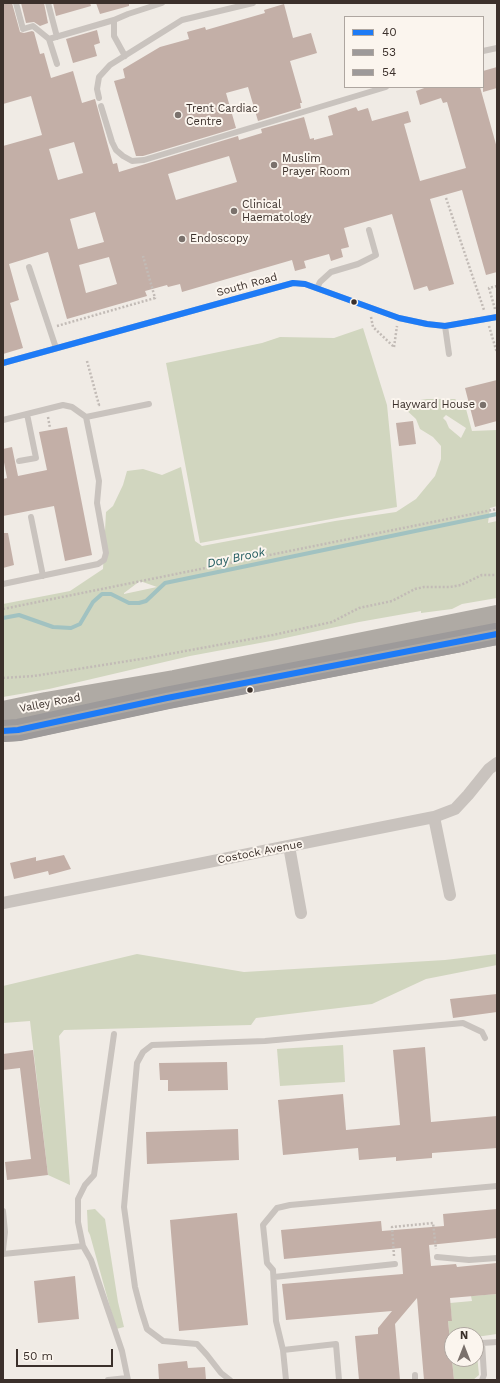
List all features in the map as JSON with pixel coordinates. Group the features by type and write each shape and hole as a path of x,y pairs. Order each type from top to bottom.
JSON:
{"highway":[{"name":"Valley Road","path":"3,712 190,678 497,616"},
{"name":"Valley Road","path":"3,731 18,730 167,698 497,634"}],"street":[{"name":"Costock Avenue","path":"3,904 434,817 455,809 489,769 497,763"},
{"path":"434,817 450,895"},
{"path":"289,846 301,913"}],"lane":[{"path":"16,3 23,29 33,26 49,39 57,64"},
{"path":"48,3 57,36"},
{"path":"49,39 114,20 162,3"},
{"path":"99,98 97,89 99,77 110,65 182,20 253,3"},
{"path":"114,20 114,36 125,56"},
{"path":"484,51 497,48"},
{"path":"101,106 112,142 116,150 132,161 144,160 383,88"},
{"path":"317,288 320,282 331,272 358,264 376,255 369,230"},
{"path":"29,267 56,348"},
{"name":"South Road","path":"3,363 293,283 305,284 399,318 427,324 445,326 497,316"},
{"path":"445,326 449,354"},
{"path":"86,417 149,404"},
{"path":"3,420 63,405 72,407 86,417 99,481 97,503 106,552 104,560 98,564 3,584"},
{"path":"19,461 36,458 27,414"},
{"path":"31,517 43,576"},
{"path":"230,1380 221,1373 208,1355 197,1344 163,1341 147,1329 141,1310 135,1287 124,1207 137,1063 143,1052 152,1045 266,1041 463,1024 482,1032 485,1038"},
{"path":"108,1380 128,1379 122,1351 91,1260 83,1246 78,1222 78,1199 85,1184 94,1175 114,1034"},
{"path":"286,1380 283,1350 276,1321 273,1270 267,1263 263,1225 277,1208 290,1205 497,1186"},
{"path":"3,1211 5,1232 3,1250"},
{"path":"3,1254 83,1246"},
{"path":"437,1257 469,1260 497,1258"},
{"path":"274,1277 395,1264"},
{"path":"482,1380 484,1375 482,1342 497,1342"},
{"path":"283,1350 336,1344 339,1380"}],"path":[{"path":"446,198 497,353"},
{"path":"49,328 156,298 143,256"},
{"path":"497,286 489,288 497,316"},
{"path":"372,320 373,327 394,347 396,331"},
{"path":"72,407 85,409 99,405 87,361"},
{"path":"3,609 497,509"},
{"path":"3,678 34,676 147,658 273,635 332,622 359,608 392,601 415,589 424,587 450,587 482,575 497,575"},
{"path":"395,1264 392,1227 432,1223 437,1257"}],"green space":[{"path":"363,328 387,405 397,507 200,543 166,363 262,343 280,337 334,338"},
{"path":"427,399 455,399 466,409 472,431 497,430 497,506 490,508 488,523 497,521 497,598 462,604 452,609 421,613 421,611 359,622 276,640 190,656 49,689 3,697 3,604 70,591 103,569 106,512 113,506 123,485 127,471 143,469 162,475 181,467 195,541 202,546 335,521 396,512 416,499 435,476 441,459 441,446 433,437 420,429 416,419 402,406 407,402","holes":["446,415 466,428 461,438 449,428 443,418","140,581 157,587 124,594 124,593"]},
{"path":"137,954 244,972 445,960 497,954 497,965 426,979 372,1004 256,1018 251,1025 64,1030 59,1036 70,1185 48,1175 30,1021 3,1023 3,986"},
{"path":"343,1045 345,1082 280,1086 277,1049"},
{"path":"95,1209 105,1219 118,1302 124,1327 116,1329 88,1231 87,1210"},
{"path":"497,1294 497,1334 484,1336 484,1327 449,1327 448,1321 452,1321 450,1303 472,1301 471,1296"},
{"path":"453,1367 478,1367 479,1375 473,1380 454,1380"}],"building":[{"path":"3,3 12,3 20,32 34,32 40,54 44,53 51,78 73,71 82,103 95,99 113,164 117,163 119,172 238,136 239,140 262,133 261,129 304,117 310,139 314,138 314,140 333,135 328,116 356,107 358,111 368,108 372,121 408,111 411,122 404,124 420,181 466,168 447,102 443,103 441,98 420,105 416,91 424,88 480,88 497,148 497,272 486,275 462,190 430,199 454,284 429,291 427,286 414,290 392,214 344,228 349,247 341,249 343,257 331,261 329,254 304,261 306,268 295,271 292,260 182,292 180,284 168,287 167,285 145,291 147,296 67,319 48,252 9,264 19,300 10,303 23,348 3,354 3,146 42,135 31,96 3,104","holes":["74,142 83,173 58,180 49,149","229,156 237,182 176,200 168,174","95,212 104,242 78,249 70,219","109,257 117,284 86,293 79,265"]},
{"path":"21,3 44,3 48,23 40,26 34,22 26,23"},
{"path":"53,3 90,3 91,6 56,16"},
{"path":"96,3 129,3 129,6 100,14"},
{"path":"284,4 293,38 311,33 317,53 290,61 302,103 300,103 301,108 258,121 248,87 226,93 236,128 143,156 136,156 114,81 125,78 123,69 160,47 189,39 187,32 205,27 206,30 265,13 264,10"},
{"path":"97,30 100,43 94,45 97,56 73,63 66,39"},
{"path":"497,67 497,88 483,92 484,71"},
{"name":"Hayward House","path":"497,380 497,421 475,427 465,388"},
{"path":"413,421 416,444 399,446 396,423"},
{"path":"67,427 92,555 65,561 54,506 3,516 3,479 7,478 3,449 12,447 18,476 47,470 39,432"},
{"path":"3,533 8,533 14,565 3,568"},
{"path":"64,855 71,869 49,875 48,871 14,879 10,863 36,857 36,861"},
{"path":"497,994 497,1012 453,1018 450,999"},
{"path":"425,1047 431,1122 497,1116 497,1148 432,1153 432,1158 396,1161 396,1157 359,1160 358,1148 283,1155 278,1100 343,1094 346,1130 400,1125 393,1050"},
{"path":"33,1050 48,1175 7,1180 5,1162 31,1159 20,1068 3,1070 3,1054"},
{"path":"227,1062 228,1090 168,1091 168,1080 160,1080 159,1063"},
{"path":"238,1129 239,1160 147,1164 146,1132"},
{"path":"497,1209 497,1238 429,1245 431,1266 456,1264 457,1267 497,1263 497,1294 450,1298 452,1321 448,1321 449,1327 444,1327 444,1367 453,1367 454,1380 424,1380 417,1298 395,1324 400,1380 359,1380 355,1336 378,1334 378,1328 392,1311 286,1320 282,1284 403,1274 401,1248 284,1259 281,1230 381,1221 382,1231 444,1226 443,1214"},
{"path":"237,1213 248,1325 179,1331 170,1220"},
{"path":"75,1276 79,1319 38,1323 34,1281"},
{"path":"187,1361 188,1368 205,1367 206,1380 159,1380 158,1364"}],"waterway":[{"name":"Day Brook","path":"3,618 19,615 53,627 71,628 80,624 93,602 102,594 111,594 129,603 139,603 146,601 165,583 497,514"}],"transit line":[{"name":"40","path":"3,363 293,283 305,284 399,318 427,324 445,326 497,317"},
{"name":"54","path":"3,723 17,722 165,690 495,626"},
{"name":"40","path":"3,731 18,730 167,698 497,634"},
{"name":"53","path":"4,739 20,738 169,706 497,642"}],"place":[{"name":"Trent Cardiac Centre","path":"178,115"},
{"name":"Muslim Prayer Room","path":"274,165"},
{"name":"Clinical Haematology","path":"234,211"},
{"name":"Endoscopy","path":"182,239"},
{"name":"Hayward House","path":"483,405"}]}
